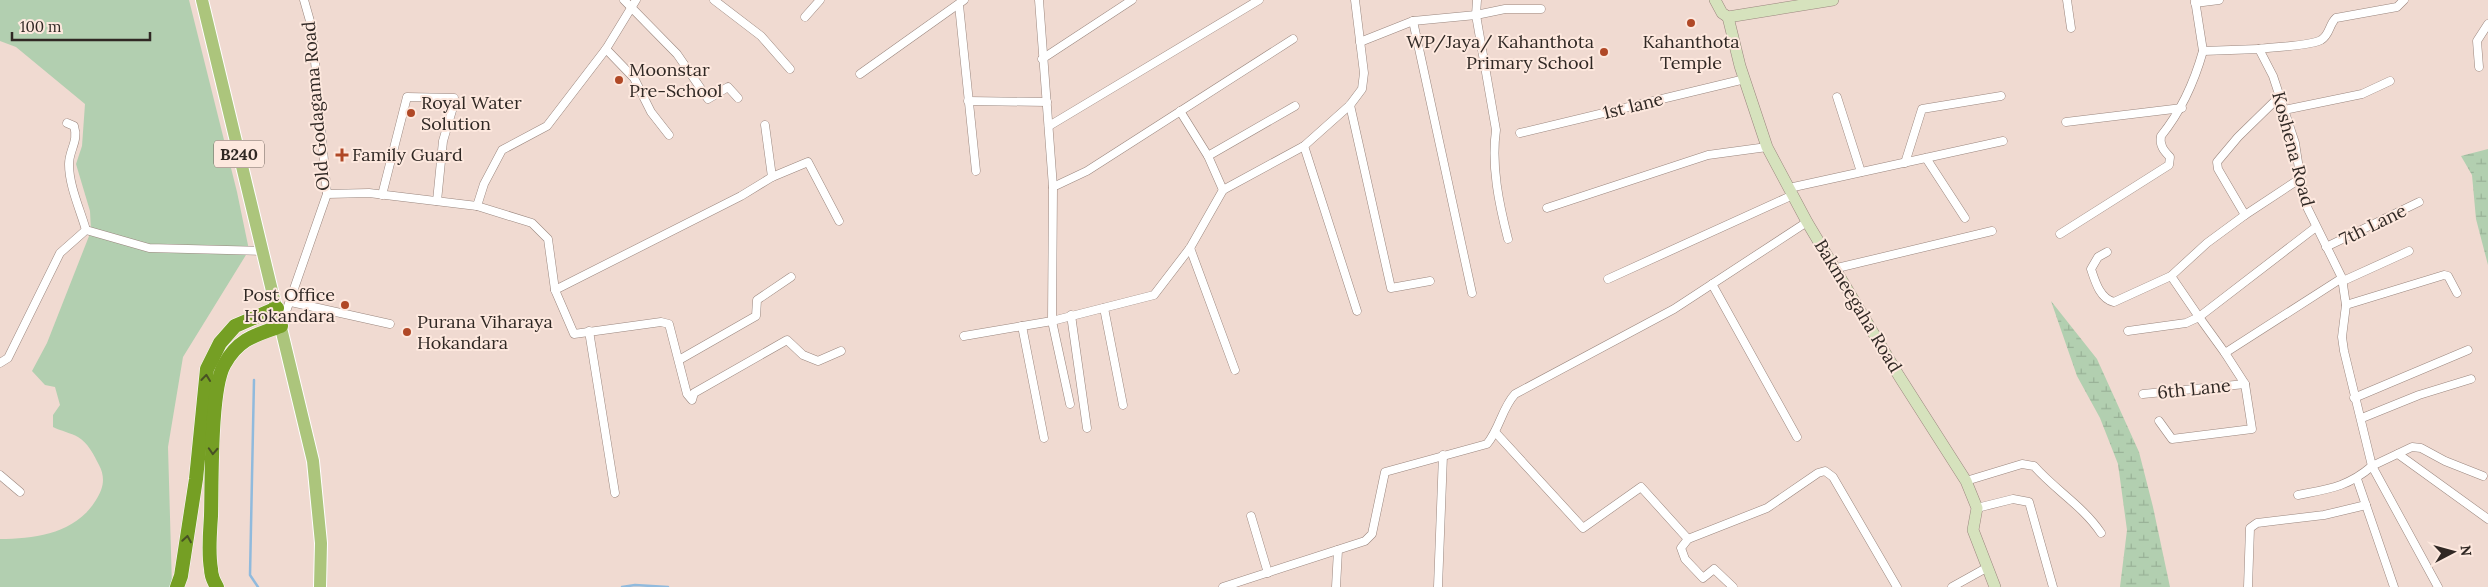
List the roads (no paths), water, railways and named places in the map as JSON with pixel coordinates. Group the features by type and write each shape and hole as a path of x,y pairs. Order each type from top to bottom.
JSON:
{"highway":[{"path":"177,587 181,576 196,479 207,369 220,343 235,326 277,308"},
{"path":"217,587 211,570 210,551 212,476 218,384 223,367 233,350 243,340 281,326"}],"main road":[{"name":"B240","path":"202,0 264,251 313,461 321,543 320,587"}],"street":[{"name":"Old Godagama Road","path":"281,326 291,302 326,194 312,28 304,0"},
{"path":"624,0 634,3 677,54 708,99 728,87 738,98"},
{"path":"714,0 760,36 790,69"},
{"path":"806,17 820,0"},
{"path":"1039,0 1053,187 1052,321 1070,404"},
{"path":"1042,59 1132,0"},
{"path":"1049,126 1259,0"},
{"path":"964,336 1052,321 1154,295 1190,248 1223,190 1304,146 1350,105 1362,89 1364,73 1355,0"},
{"path":"1477,0 1476,15 1496,130 1494,147 1499,204 1508,239"},
{"path":"1715,0 1722,13 1728,17 1833,0"},
{"path":"2067,0 2071,28"},
{"path":"2060,234 2169,165 2170,157 2160,142 2182,108 2196,75 2203,51 2195,1 2219,0"},
{"path":"2203,51 2259,49 2316,42 2327,34 2331,22 2336,18 2397,7 2404,0"},
{"path":"860,74 961,2"},
{"path":"961,2 968,101 976,171"},
{"path":"477,206 484,184 502,150 547,126 606,49 634,3"},
{"path":"1360,42 1413,21 1476,15 1505,9 1541,9"},
{"name":"Bakmeegaha Road","path":"1728,17 1745,79 1767,146 1807,222 1837,268 1899,376 1966,481 1977,508 1973,530 1995,587"},
{"path":"1413,21 1472,293"},
{"path":"2479,67 2477,41 2488,24"},
{"path":"1053,187 1087,171 1293,39"},
{"path":"606,49 634,78 651,112 669,135"},
{"name":"Koshena Road","path":"2259,49 2280,96 2295,143 2304,201 2342,280 2346,305 2342,337 2354,398 2362,418 2372,466 2438,587"},
{"name":"1st lane","path":"1520,133 1745,79"},
{"path":"2284,110 2362,94 2390,81"},
{"path":"1905,163 1922,109 2001,96"},
{"path":"2245,215 2218,169 2217,162 2238,137 2280,96"},
{"path":"382,195 407,97 454,98"},
{"path":"1837,97 1861,172"},
{"path":"968,101 1046,102"},
{"path":"1350,105 1391,288 1430,281"},
{"path":"1208,156 1295,106"},
{"path":"437,201 443,141 453,108"},
{"path":"2066,122 2182,108"},
{"path":"1180,111 1208,156 1223,190"},
{"path":"67,123 74,126 77,136 69,163 71,182 86,230"},
{"path":"765,125 772,177"},
{"path":"1608,279 1791,192 1861,172 2003,141"},
{"path":"1304,146 1357,311"},
{"path":"1547,208 1708,156 1767,146"},
{"path":"1926,158 1965,218"},
{"path":"555,290 741,196 772,177 808,162 839,222"},
{"path":"2107,252 2098,257 2091,269 2102,293 2108,300 2114,302 2171,276 2207,243 2301,178"},
{"path":"326,194 382,195 477,206 532,224 548,239 555,290 574,334 661,322 669,324 687,394 692,400 694,394 787,340 804,355 818,361 841,351"},
{"name":"7th Lane","path":"2326,247 2419,202"},
{"path":"1223,587 1365,541 1372,534 1385,472 1488,444 1496,433 1507,403 1515,394 1674,309 1807,222"},
{"path":"2128,331 2186,323 2199,317 2316,227"},
{"path":"86,230 149,248 264,251"},
{"path":"0,363 8,358 60,253 86,230"},
{"path":"1837,268 1992,231"},
{"path":"1190,248 1235,370"},
{"path":"2225,353 2342,280 2409,251"},
{"path":"2346,305 2444,274 2448,276 2456,293"},
{"path":"2159,422 2172,439 2250,430 2252,427 2245,384 2171,276"},
{"path":"679,360 756,316 757,300 791,277"},
{"path":"1712,284 1796,437"},
{"path":"291,302 390,324"},
{"path":"1104,308 1123,405"},
{"path":"1071,315 1087,428"},
{"path":"1022,326 1044,438"},
{"path":"589,331 615,493"},
{"path":"2354,398 2468,350"},
{"path":"2362,418 2470,379"},
{"name":"6th Lane","path":"2143,394 2245,384"},
{"path":"1496,433 1582,528 1641,487 1688,539"},
{"path":"2298,496 2331,489 2357,479 2372,466 2412,447 2421,448 2483,476"},
{"path":"2398,454 2488,519"},
{"path":"1438,587 1443,455"},
{"path":"1966,481 2022,464 2034,466 2050,484 2090,517 2101,532"},
{"path":"1733,587 1714,569 1703,578 1685,559 1680,548 1688,539 1767,508 1818,473 1825,471 1833,477 1897,587"},
{"path":"0,475 20,492"},
{"path":"2357,479 2394,587"},
{"path":"1977,508 2013,499 2029,502 2053,587"},
{"path":"2248,587 2250,528 2257,524 2324,515 2366,505"},
{"path":"1251,516 1268,573"},
{"path":"1336,587 1338,550"},
{"path":"1952,587 1988,567"}],"waterway":[{"path":"254,380 250,575 258,587"},
{"path":"622,587 635,585 668,587"}],"place":[{"name":"Kahanthota Temple","path":"1691,23"},
{"name":"WP/Jaya/ Kahanthota Primary School","path":"1604,52"},
{"name":"Moonstar Pre-School","path":"619,80"},
{"name":"Royal Water Solution","path":"411,113"},
{"name":"Family Guard","path":"342,155"},
{"name":"Post Office Hokandara","path":"345,305"},
{"name":"Purana Viharaya Hokandara","path":"407,332"}]}
